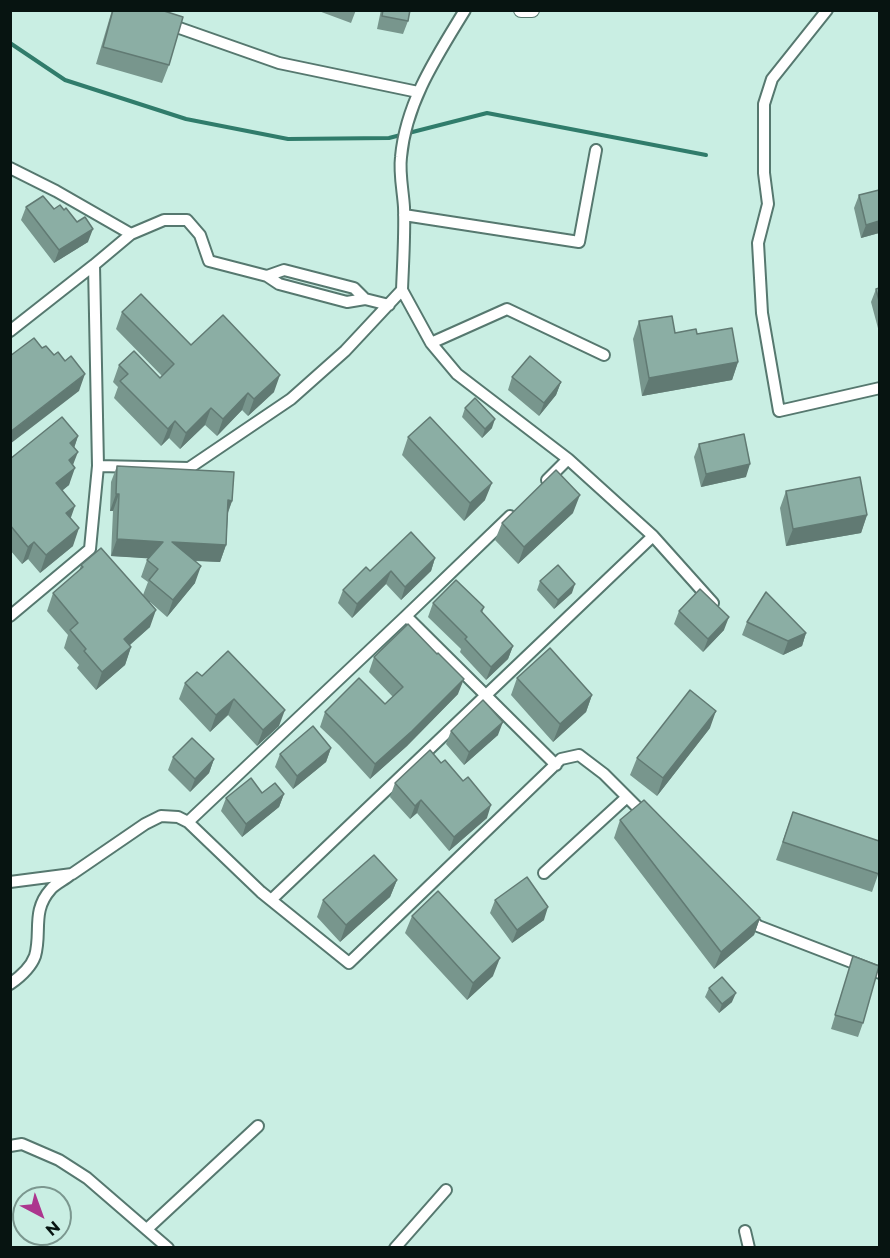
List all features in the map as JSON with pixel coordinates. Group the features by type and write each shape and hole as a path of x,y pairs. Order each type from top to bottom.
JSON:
{"street":[{"path":"465,10 432,64 418,92 408,121 400,158 404,215 402,290 431,343 456,375 568,459 653,536 720,610"},
{"path":"521,10 532,10"},
{"path":"827,10 772,79 764,104 763,156 768,204 758,243 762,313 779,411 879,388"},
{"path":"163,22 279,63 418,92"},
{"path":"404,215 579,242 596,150"},
{"path":"10,168 56,191 131,234"},
{"path":"10,332 131,234 164,220 187,220 200,235 209,261 267,276 284,270 354,288 365,299 389,305"},
{"path":"10,616 90,549 98,466 94,265"},
{"path":"98,466 189,468 291,399 345,351 402,290"},
{"path":"431,343 507,309 604,355"},
{"path":"543,484 568,459"},
{"path":"188,822 517,509"},
{"path":"271,900 653,536"},
{"path":"406,616 556,765"},
{"path":"10,984 21,976 34,958 40,906 51,888 145,824 161,816 178,817 188,822 271,900 349,963 561,759 579,755 604,774 651,821"},
{"path":"544,873 627,797"},
{"path":"10,882 72,874"},
{"path":"741,910 758,926 879,973"},
{"path":"147,1229 258,1126"},
{"path":"10,1146 22,1144 59,1160 87,1178 168,1248"},
{"path":"395,1248 446,1190"},
{"path":"745,1232 749,1248"}],"building":[{"path":"113,10 161,10 183,17 169,65 103,47"},
{"path":"383,10 410,10 408,21 382,16"},
{"path":"879,190 879,221 866,225 859,195"},
{"path":"43,196 54,209 60,205 64,210 66,208 77,222 85,217 93,229 59,250 26,207"},
{"path":"141,294 191,345 223,315 280,375 254,399 248,393 223,419 211,408 186,433 175,421 168,429 120,381 128,374 119,365 134,351 160,378 174,364 122,312"},
{"path":"672,316 675,333 696,329 697,334 732,328 738,362 649,378 639,321"},
{"path":"34,338 42,348 46,346 54,355 58,352 65,361 71,356 85,374 10,432 10,356"},
{"path":"530,356 561,382 544,403 512,377"},
{"path":"475,398 495,419 485,429 465,408"},
{"path":"62,417 78,436 70,443 78,452 69,460 75,468 56,483 75,506 66,513 79,528 46,555 34,542 28,547 10,525 10,459"},
{"path":"430,417 492,483 470,503 408,437"},
{"path":"744,434 750,464 706,474 699,444"},
{"path":"117,466 234,472 232,501 228,500 226,545 172,542 201,566 173,600 149,580 158,569 147,560 163,542 117,539 119,494 116,494"},
{"path":"556,470 580,495 524,547 502,523"},
{"path":"860,477 867,515 793,529 786,491"},
{"path":"411,532 435,558 405,587 391,571 357,604 343,590 366,567 370,571"},
{"path":"101,548 156,610 124,639 131,647 102,672 70,630 78,623 53,593"},
{"path":"558,565 575,584 558,600 540,581"},
{"path":"456,580 484,607 481,611 513,646 491,667 465,639 467,637 433,603"},
{"path":"700,589 729,617 708,639 679,611"},
{"path":"766,592 806,633 788,641 747,622"},
{"path":"408,624 464,679 375,764 325,712 359,678 385,704 403,687 374,657"},
{"path":"550,648 592,695 560,724 517,678"},
{"path":"228,651 285,710 263,730 234,699 216,715 185,683 197,672 202,676"},
{"path":"690,690 716,711 663,778 637,758"},
{"path":"483,700 503,722 469,752 451,731"},
{"path":"313,726 331,748 297,776 280,754"},
{"path":"192,738 214,759 195,779 173,757"},
{"path":"430,750 441,763 445,760 463,781 468,777 491,805 454,837 421,800 415,806 395,783"},
{"path":"251,778 262,793 275,783 284,794 246,824 226,798"},
{"path":"644,800 760,918 721,952 620,820"},
{"path":"793,812 879,841 879,874 783,842"},
{"path":"374,855 397,880 346,925 323,900"},
{"path":"527,877 548,907 517,930 495,900"},
{"path":"438,891 500,958 473,983 412,916"},
{"path":"853,956 879,966 863,1023 835,1015"},
{"path":"722,977 736,993 722,1004 709,988"}],"waterway":[{"path":"10,43 65,80 186,119 288,139 389,138 487,113 706,155"}]}
